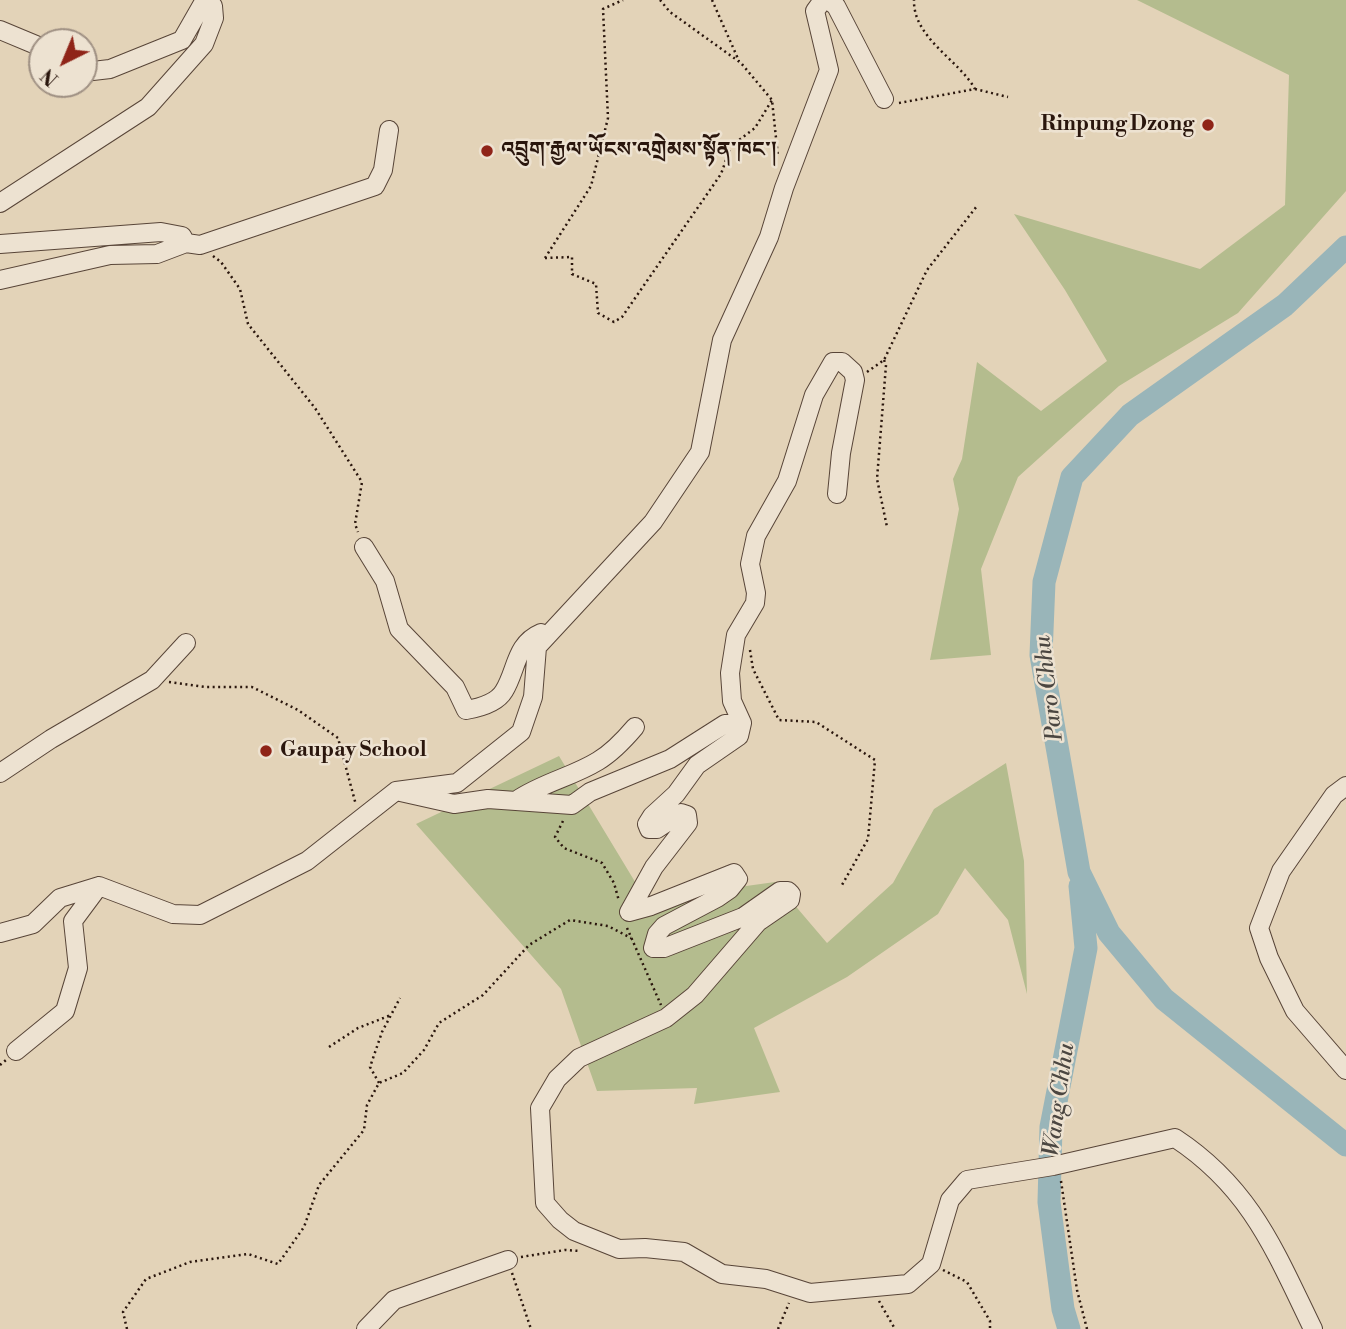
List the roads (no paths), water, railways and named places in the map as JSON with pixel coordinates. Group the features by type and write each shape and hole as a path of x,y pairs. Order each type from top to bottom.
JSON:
{"street":[{"path":"0,933 33,924 60,898 99,887 173,914 200,915 307,860 396,790 457,783 521,732 533,697 537,647 653,522 700,452 722,340 769,237 784,188 829,70 815,11 825,0 836,6 884,99"},
{"path":"0,203 148,107 204,44 214,18 213,6 202,5 182,40 110,69 98,70"},
{"path":"0,30 28,42"},
{"path":"0,281 110,255 157,254 375,187 383,170 389,131"},
{"path":"0,244 161,232 182,236 193,244"},
{"path":"837,494 841,453 855,380 853,372 842,362 833,362 814,395 787,481 756,536 750,564 757,593 755,603 736,635 730,673 732,701 742,723 739,736 697,765 677,794 652,816 647,824 649,829 657,829 681,813 687,815 688,822 654,867 626,913 651,906 734,873 738,879 730,889 664,926 641,946 664,948 743,917 780,891 788,891 791,894 790,900 758,922 695,995 666,1018 579,1058 557,1079 540,1108 545,1203 574,1231 619,1249 645,1248 684,1252 722,1274 766,1279 810,1293 872,1289 908,1284 931,1264 950,1200 967,1180 1052,1166 1175,1138 1236,1190 1267,1235 1313,1329"},
{"path":"364,547 385,582 400,629 455,687 466,710 481,707 503,693 517,656 532,636 565,618"},
{"path":"0,773 51,739 152,680 186,643"},
{"path":"396,790 454,804 488,799 572,805 590,792 670,759 725,724 742,723"},
{"path":"517,800 536,787 598,762 620,745 635,727"},
{"path":"1346,786 1334,795 1281,871 1259,928 1269,958 1295,1011 1346,1070"},
{"path":"16,1051 65,1011 78,968 73,921 99,887"},
{"path":"366,1329 394,1300 508,1260"}],"waterway":[{"name":"Paro Chhu","path":"1346,247 1285,305 1130,415 1072,477 1044,582 1041,655 1079,872 1109,933 1164,999 1346,1145"},
{"name":"Wang Chhu","path":"1069,1329 1063,1309 1049,1202 1051,1127 1086,948 1080,886"}],"place":[{"name":"Rinpung Dzong","path":"1208,125"},
{"name":"འབྲུག་རྒྱལ་ཡོངས་འགྲེམས་སྟོན་ཁང་།","path":"487,151"},
{"name":"Gaupay School","path":"266,751"}]}
